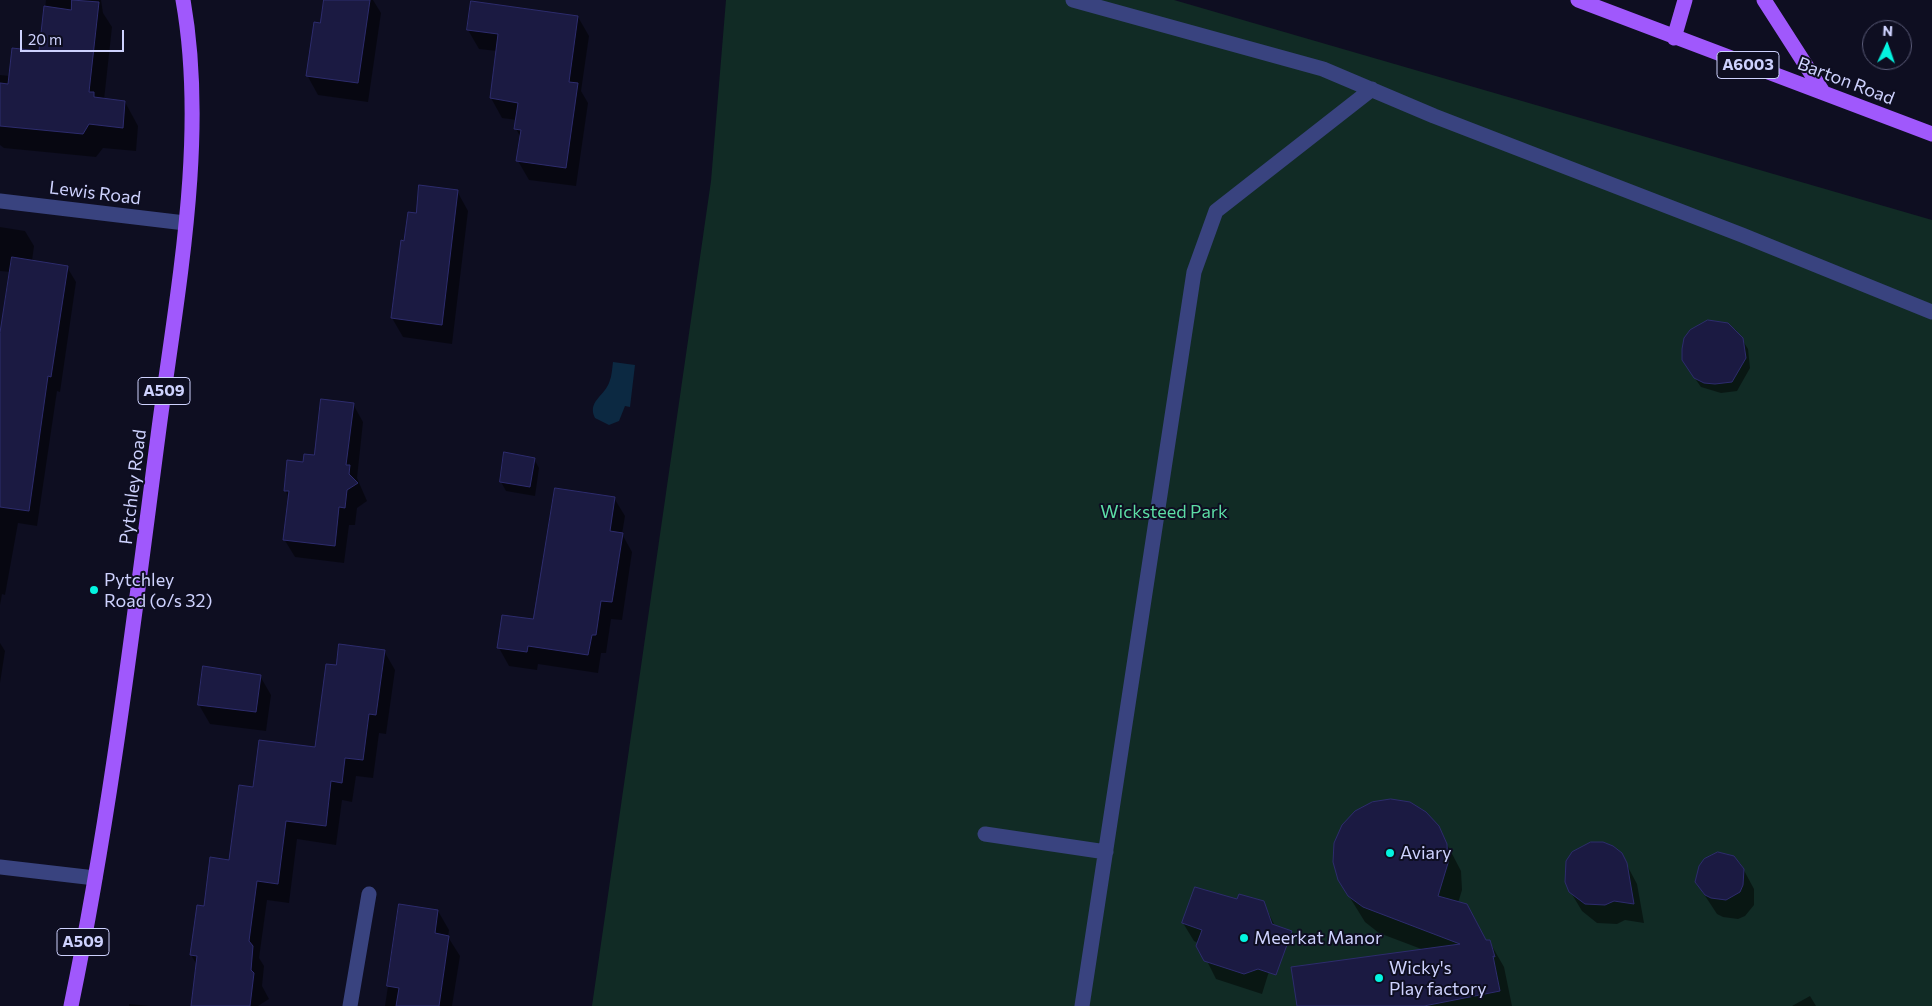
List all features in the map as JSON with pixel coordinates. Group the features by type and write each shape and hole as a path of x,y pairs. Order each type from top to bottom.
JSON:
{"main road":[{"name":"Pytchley Road","path":"71,1006 95,878 143,550 186,223 194,103 183,0"},
{"name":"Barton Road","path":"1578,0 1674,38 1932,134"},
{"path":"1674,38 1685,0"},
{"path":"1764,0 1822,92"}],"street":[{"path":"1073,0 1323,69 1434,116 1742,235 1932,312"},
{"path":"1082,1006 1197,264 1216,211 1372,89"},
{"name":"Lewis Road","path":"0,201 186,223"},
{"path":"985,834 1106,852"},
{"path":"0,867 95,878"},
{"path":"350,1006 368,894"}],"green space":[{"name":"Wicksteed Park","path":"726,0 1174,0 1932,220 1932,1006 592,1006 711,181"}],"water":[{"path":"613,362 635,365 630,407 625,406 619,421 609,425 595,418 593,408 597,399 607,388"}],"building":[{"path":"72,0 99,2 89,92 94,92 94,97 125,101 123,128 89,124 83,134 0,126 0,83 8,84 12,48 39,51 44,6 71,10"},
{"path":"324,0 370,0 358,83 306,76 314,22 320,23"},
{"path":"471,1 578,16 569,82 578,83 566,168 516,161 521,130 514,129 518,103 490,98 498,34 467,30"},
{"path":"419,185 458,190 442,325 391,318 401,240 404,241 408,212 416,213"},
{"path":"12,257 68,266 51,377 48,376 29,511 0,507 0,333"},
{"path":"1708,320 1728,323 1743,338 1746,358 1732,382 1704,383 1694,378 1682,360 1684,338 1690,330"},
{"path":"321,399 354,403 346,465 350,465 349,474 358,483 347,490 345,508 339,507 335,546 283,540 289,491 284,491 287,460 303,462 304,454 314,455"},
{"path":"504,452 535,458 530,487 500,482"},
{"path":"555,488 615,497 610,531 623,533 612,602 601,601 596,635 592,635 588,655 528,646 527,652 497,648 502,615 533,619"},
{"path":"339,644 385,650 376,715 369,714 363,760 345,758 342,783 331,781 326,826 286,821 278,884 257,881 249,941 253,946 251,970 254,973 250,1006 191,1006 197,956 190,955 197,905 204,906 210,857 229,860 239,785 253,787 259,740 315,747 326,664 336,665"},
{"path":"203,666 261,675 256,712 198,705"},
{"path":"1391,799 1410,802 1426,812 1439,826 1447,844 1448,863 1438,896 1467,904 1486,940 1490,940 1495,957 1493,956 1500,991 1424,1006 1297,1006 1291,967 1460,944 1363,907 1348,896 1338,880 1333,862 1334,843 1342,825 1355,811 1372,802"},
{"path":"1591,842 1603,842 1613,846 1622,853 1627,863 1634,904 1614,901 1605,905 1585,904 1569,892 1565,882 1566,861 1572,852"},
{"path":"1718,852 1734,856 1744,869 1743,885 1740,892 1726,900 1711,898 1705,895 1695,882 1699,866 1704,859"},
{"name":"Meerkat Manor","path":"1195,887 1237,899 1239,894 1264,901 1272,924 1292,931 1276,975 1258,969 1244,974 1204,961 1196,946 1202,930 1182,923"},
{"path":"399,904 438,910 435,933 449,936 439,1006 396,1006 399,988 387,986"}],"place":[{"name":"Pytchley Road (o/s 32)","path":"94,590"},
{"name":"Aviary","path":"1390,853"},
{"name":"Meerkat Manor","path":"1244,938"},
{"name":"Wicky's Play factory","path":"1379,978"}]}
